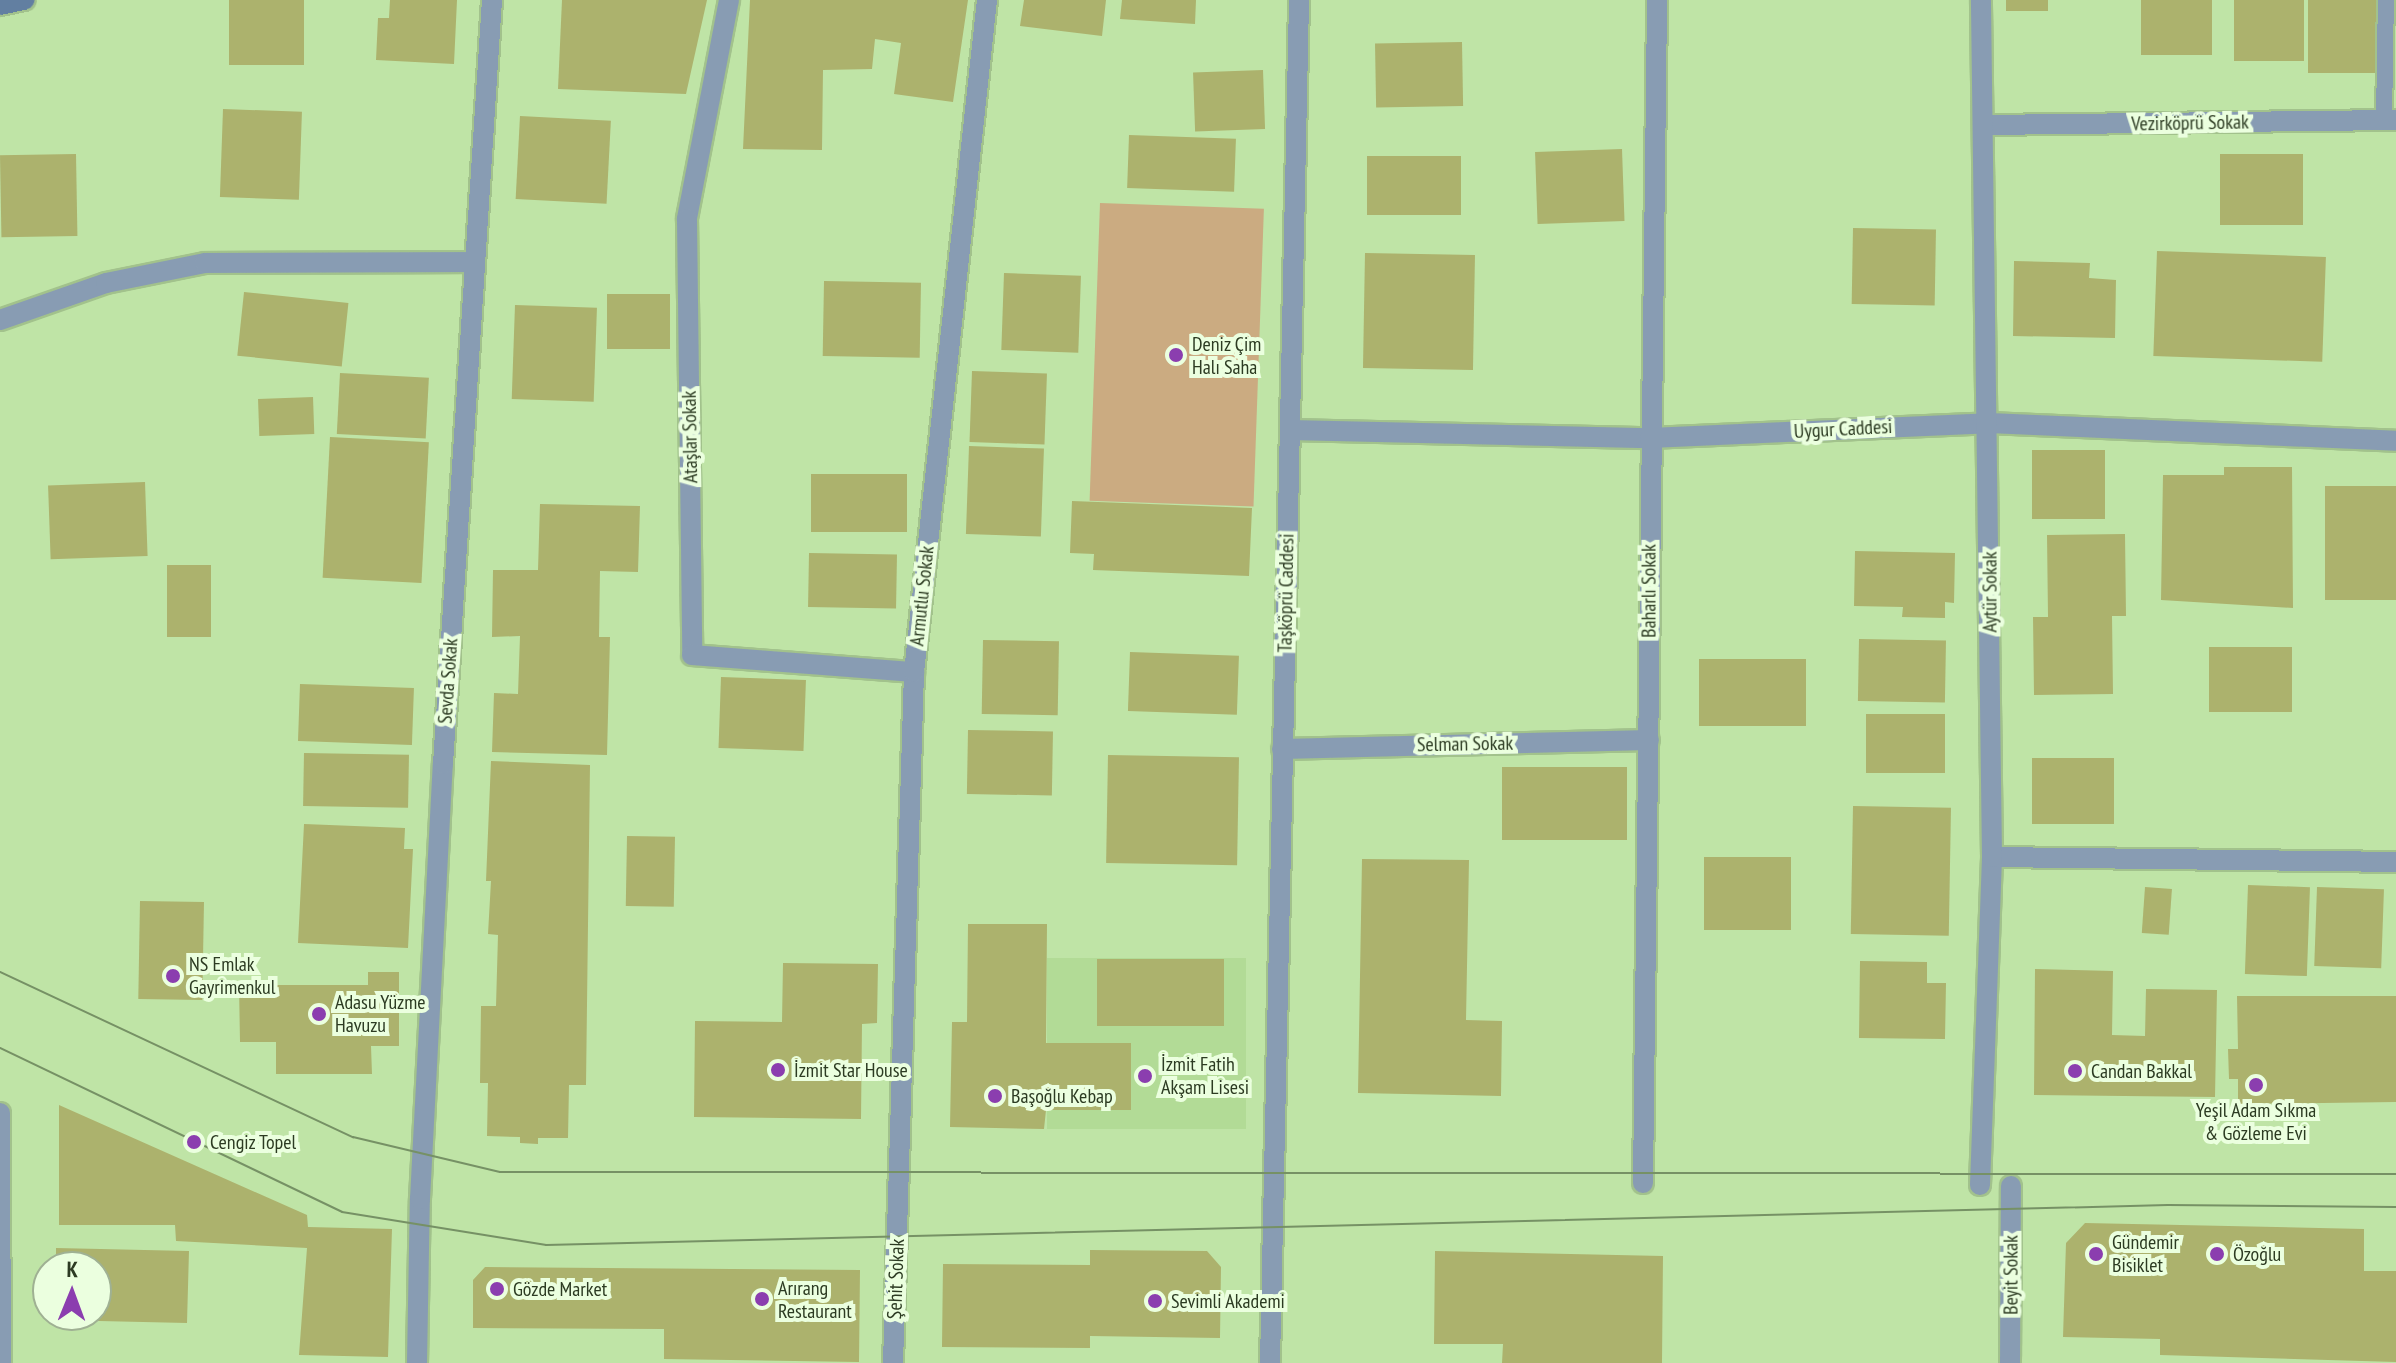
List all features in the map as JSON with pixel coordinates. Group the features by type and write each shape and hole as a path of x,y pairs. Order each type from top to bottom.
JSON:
{"street":[{"path":"0,5 24,0"},
{"name":"Sevda Sokak","path":"417,1363 420,1199 492,0"},
{"name":"Ataşlar Sokak","path":"729,0 687,219 692,655 914,672"},
{"name":"Armutlu Sokak","path":"900,1196 914,672 987,0"},
{"name":"Taşköprü Caddesi","path":"1270,1363 1277,1186 1282,749 1299,0"},
{"name":"Baharlı Sokak","path":"1643,1183 1657,0"},
{"name":"Aytür Sokak","path":"1980,1185 1992,857 1989,423 1981,0"},
{"name":"Vezirköprü Sokak","path":"1985,125 2390,120"},
{"path":"0,320 106,283 205,263 474,262"},
{"name":"Uygur Caddesi","path":"1290,430 1650,438 1989,423 2396,441"},
{"name":"Selman Sokak","path":"1282,749 1649,740"},
{"path":"1992,857 2396,862"},
{"path":"0,1113 1,1363"},
{"name":"Beyit Sokak","path":"2010,1363 2011,1186"},
{"name":"Şehit Sokak","path":"893,1363 900,1196"}],"lane":[{"path":"2386,0 2390,120"}],"shaded area":[{"name":"Deniz Çim Halı Saha","path":"1100,203 1264,209 1254,507 1090,501"},
{"name":"İzmit Fatih Akşam Lisesi","path":"1047,958 1246,958 1246,1129 1047,1129"}],"building":[{"path":"229,0 304,0 304,65 229,65"},
{"path":"390,0 457,0 454,64 376,60 378,18 389,18"},
{"path":"562,0 707,0 686,94 558,89"},
{"path":"750,0 968,0 953,102 894,94 901,43 875,39 872,69 823,70 822,150 743,149"},
{"path":"1024,0 1106,0 1102,36 1020,26"},
{"path":"1122,0 1196,0 1195,24 1120,19"},
{"path":"2006,0 2048,0 2048,11 2006,11"},
{"path":"2141,0 2212,0 2212,55 2141,55"},
{"path":"2234,0 2304,0 2304,61 2234,61"},
{"path":"2308,0 2377,0 2377,73 2308,73"},
{"path":"1462,42 1463,106 1376,108 1375,44"},
{"path":"1263,70 1265,129 1195,131 1193,72"},
{"path":"223,109 302,112 299,200 220,197"},
{"path":"520,116 611,121 607,204 516,199"},
{"path":"1129,135 1236,139 1234,192 1127,188"},
{"path":"1622,149 1625,221 1538,224 1535,152"},
{"path":"76,154 77,236 1,237 0,155"},
{"path":"2220,154 2303,154 2303,225 2220,225"},
{"path":"1367,156 1461,156 1461,215 1367,215"},
{"path":"1853,228 1936,229 1935,305 1852,304"},
{"path":"2157,251 2326,257 2322,362 2153,356"},
{"path":"1365,253 1475,255 1473,370 1363,368"},
{"path":"2014,261 2090,263 2089,278 2116,280 2115,338 2013,336"},
{"path":"1004,273 1081,276 1078,353 1001,350"},
{"path":"824,281 921,283 920,358 823,356"},
{"path":"244,292 348,303 342,367 237,356"},
{"path":"607,294 670,294 670,349 607,349"},
{"path":"515,305 597,308 594,402 512,399"},
{"path":"972,371 1047,374 1044,445 970,442"},
{"path":"340,373 429,378 426,439 337,434"},
{"path":"313,397 314,434 259,436 258,399"},
{"path":"330,437 429,442 421,583 323,578"},
{"path":"969,446 1044,449 1041,537 966,534"},
{"path":"2032,450 2105,450 2105,519 2032,519"},
{"path":"2224,467 2292,467 2293,608 2161,600 2163,475 2224,475"},
{"path":"811,474 907,474 907,532 811,532"},
{"path":"145,482 148,556 51,559 48,485"},
{"path":"2325,486 2396,486 2396,600 2325,600"},
{"path":"1072,501 1252,508 1249,576 1093,570 1094,554 1070,553"},
{"path":"540,504 640,506 638,572 600,571 599,637 610,637 607,755 492,752 494,693 518,694 520,636 492,637 493,570 538,570"},
{"path":"2125,534 2126,616 2112,616 2113,694 2034,695 2033,617 2048,617 2047,535"},
{"path":"1855,551 1955,553 1954,603 1945,602 1945,618 1902,617 1903,607 1854,606"},
{"path":"809,553 897,555 896,609 808,607"},
{"path":"167,565 211,565 211,637 167,637"},
{"path":"1859,639 1946,641 1945,703 1858,701"},
{"path":"983,640 1059,641 1058,715 982,714"},
{"path":"2209,647 2292,647 2292,712 2209,712"},
{"path":"1130,652 1239,656 1237,715 1128,711"},
{"path":"1699,659 1806,659 1806,726 1699,726"},
{"path":"721,677 806,680 803,751 719,748"},
{"path":"300,684 414,688 412,745 298,741"},
{"path":"1866,714 1945,714 1945,773 1866,773"},
{"path":"968,730 1053,731 1052,795 967,794"},
{"path":"304,753 409,755 408,808 303,806"},
{"path":"1108,755 1239,757 1237,865 1106,863"},
{"path":"2032,758 2114,758 2114,824 2032,824"},
{"path":"491,761 590,765 586,1085 569,1085 568,1138 538,1138 538,1144 520,1143 520,1137 487,1136 488,1083 480,1083 481,1006 496,1006 498,935 488,934 491,881 486,881"},
{"path":"1502,767 1627,767 1627,840 1502,840"},
{"path":"1853,806 1951,808 1949,936 1851,934"},
{"path":"304,824 405,828 404,849 413,849 408,948 298,943"},
{"path":"627,836 675,837 674,907 626,906"},
{"path":"1704,857 1791,857 1791,930 1704,930"},
{"path":"1362,859 1469,860 1466,1020 1502,1021 1501,1096 1358,1093"},
{"path":"2248,885 2310,887 2307,976 2245,974"},
{"path":"2145,887 2172,889 2169,935 2142,933"},
{"path":"2317,887 2384,889 2381,968 2314,966"},
{"path":"140,901 204,902 202,1000 138,999"},
{"path":"968,924 1047,924 1046,1043 1131,1043 1131,1110 1046,1110 1044,1129 950,1127 952,1022 967,1022"},
{"path":"1097,959 1224,959 1224,1026 1097,1026"},
{"path":"1860,961 1927,962 1927,983 1946,983 1945,1039 1859,1038"},
{"name":"İzmit Star House","path":"783,963 878,964 877,1023 862,1024 861,1119 694,1117 695,1021 782,1022"},
{"path":"2035,969 2113,971 2112,1035 2145,1036 2146,989 2217,990 2215,1097 2034,1095"},
{"name":"Adasu Yüzme Havuzu","path":"368,972 399,972 399,1046 371,1046 372,1074 276,1074 276,1042 240,1042 239,985 368,985"},
{"path":"2237,996 2396,996 2396,1102 2238,1104 2238,1079 2229,1079 2228,1049 2238,1049"},
{"path":"59,1105 307,1215 308,1227 392,1229 388,1357 299,1355 307,1248 176,1241 175,1225 59,1225"},
{"path":"2085,1223 2364,1229 2364,1271 2396,1271 2396,1362 2160,1355 2160,1339 2063,1337 2066,1243"},
{"path":"56,1248 189,1251 187,1323 112,1321 112,1251 56,1251"},
{"path":"1090,1250 1207,1251 1221,1267 1220,1338 1090,1336 1090,1348 942,1347 943,1264 1090,1265"},
{"path":"1435,1251 1663,1256 1662,1363 1502,1363 1503,1344 1434,1344"},
{"path":"485,1267 860,1270 859,1362 664,1359 664,1329 473,1328 473,1280"}],"tram line":[{"path":"0,972 353,1137 500,1172 2396,1174"},
{"path":"0,1048 342,1212 546,1245 2168,1205 2396,1207"}],"place":[{"name":"Deniz Çim Halı Saha","path":"1176,355"},
{"name":"NS Emlak Gayrimenkul","path":"173,976"},
{"name":"Adasu Yüzme Havuzu","path":"319,1014"},
{"name":"İzmit Star House","path":"778,1070"},
{"name":"Candan Bakkal","path":"2075,1071"},
{"name":"İzmit Fatih Akşam Lisesi","path":"1145,1076"},
{"name":"Yeşil Adam Sıkma & Gözleme Evi","path":"2256,1085"},
{"name":"Başoğlu Kebap","path":"995,1096"},
{"name":"Cengiz Topel","path":"194,1142"},
{"name":"Gündemir Bisiklet","path":"2096,1254"},
{"name":"Özoğlu","path":"2217,1254"},
{"name":"Gözde Market","path":"497,1289"},
{"name":"Arırang Restaurant","path":"762,1299"},
{"name":"Sevimli Akademi","path":"1155,1301"}]}
